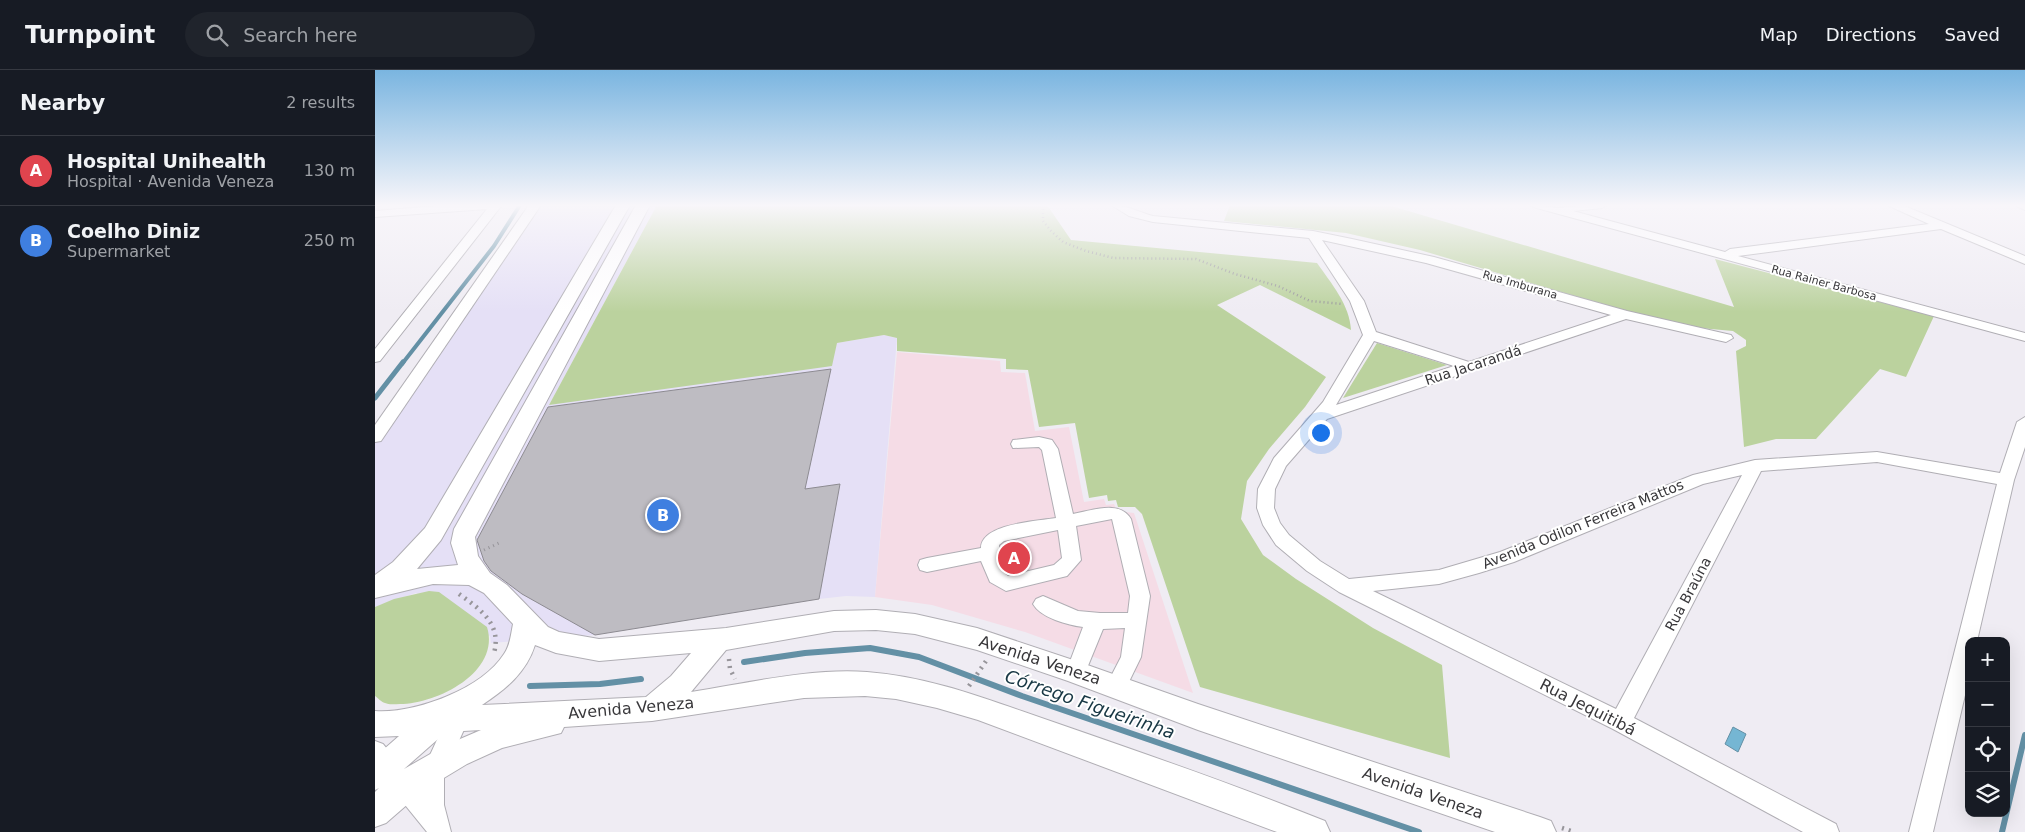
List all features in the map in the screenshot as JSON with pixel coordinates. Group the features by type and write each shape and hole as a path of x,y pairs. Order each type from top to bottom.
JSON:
{"main road":[{"path":"375,590 402,569 433,534 602,241"},
{"name":"Avenida Veneza","path":"624,241 462,539 465,557 482,580 539,635 556,642 599,650 723,645 835,622 876,620 915,624 977,639 1117,686 1198,717 1540,832"},
{"path":"375,590 424,576 454,574 482,580"},
{"path":"375,812 385,770 496,680 515,661 526,622"},
{"path":"385,770 437,765 480,742 519,730 652,709 723,645"},
{"name":"Avenida Veneza","path":"389,723 458,709 652,709 799,686 852,684 893,686 927,693 985,712 1229,797 1314,832"}],"street":[{"path":"375,358 468,241"},
{"path":"375,437 510,241"},
{"path":"1317,241 1357,302 1369,335"},
{"name":"Rua Imburana","path":"1349,241 1412,254 1624,315 1726,338"},
{"name":"Rua Rainer Barbosa","path":"1668,241 2025,338"},
{"path":"1721,255 1830,241"},
{"path":"1976,241 2025,260"},
{"name":"Rua Jacarandá","path":"1322,415 1624,315"},
{"path":"1369,335 1468,366"},
{"path":"1346,587 1310,566 1289,548 1276,534 1264,501 1266,487 1276,468 1292,447 1322,415 1369,335"},
{"path":"1921,832 2006,480 2025,422"},
{"path":"1019,444 1039,442 1047,444 1050,450 1066,522 1072,560 1060,572 1005,584 993,576 990,542 999,536 1066,522 1111,513 1118,515 1122,519 1140,596 1131,657 1117,686"},
{"name":"Avenida Odilon Ferreira Mattos","path":"1346,587 1439,577 1472,568 1507,557 1699,479 1755,466 1877,457 1940,466 2006,480"},
{"name":"Rua Braúna","path":"1621,722 1755,466"},
{"path":"927,565 990,553"},
{"name":"Rua Jequitibá","path":"1346,587 1621,722 1827,832"},
{"path":"1043,604 1059,614 1095,623 1137,620"},
{"path":"1076,672 1095,623"},
{"path":"438,831 431,793 437,765 458,709"},
{"path":"385,770 438,831"}],"path":[{"path":"1061,241 1086,251 1113,258 1196,259 1235,274 1278,286 1310,301 1336,304"},
{"path":"455,591 486,614 495,627 498,634 491,659"},
{"path":"723,645 736,682"},
{"path":"969,686 986,660"}],"shaded area":[{"path":"512,241 638,241 549,405 837,343 884,335 897,338 875,597 846,596 819,599 595,635 491,643 490,636 416,593 375,607 375,439"},
{"path":"897,352 1000,361 1001,372 1025,373 1035,431 1069,427 1084,502 1104,499 1106,505 1114,504 1117,511 1134,513 1193,693 1025,632 932,605 875,597"}],"green space":[{"path":"638,241 1077,241 1317,263 1334,286 1343,303 1350,321 1351,330 1260,285 1217,305 1326,377 1305,407 1269,449 1247,481 1241,519 1263,555 1296,579 1373,628 1442,665 1450,758 1200,687 1142,514 1135,507 1118,507 1116,500 1108,501 1107,495 1089,498 1075,423 1039,427 1028,370 1006,369 1006,359 897,351 897,338 884,335 837,343 832,366 549,405"},
{"path":"1379,241 1509,241 1734,307 1715,259 1934,316 1906,377 1880,369 1816,439 1776,439 1744,447 1736,351 1746,346 1746,340 1733,331 1700,328 1625,311 1420,250"},
{"path":"1377,343 1447,365 1343,398"},
{"path":"429,591 439,592 487,627 489,643 485,658 463,682 447,692 415,703 388,704 375,696 375,607 394,599"}],"water":[{"path":"1733,727 1746,734 1738,752 1725,744"}],"building":[{"path":"831,369 805,489 840,484 819,599 595,635 522,594 491,571 484,561 477,540 548,407"}],"waterway":[{"name":"Córrego Figueirinha","path":"402,364 497,241"},
{"name":"Córrego Figueirinha","path":"375,398 403,362"},
{"name":"Córrego Figueirinha","path":"744,662 805,653 870,648 919,657 1022,696 1419,832"},
{"name":"Córrego Figueirinha","path":"530,686 600,684 641,679"},
{"path":"2002,832 2025,735"}],"place":[{"name":"Coelho Diniz","path":"663,515"},
{"name":"Hospital Unihealth","path":"1014,558"}]}
